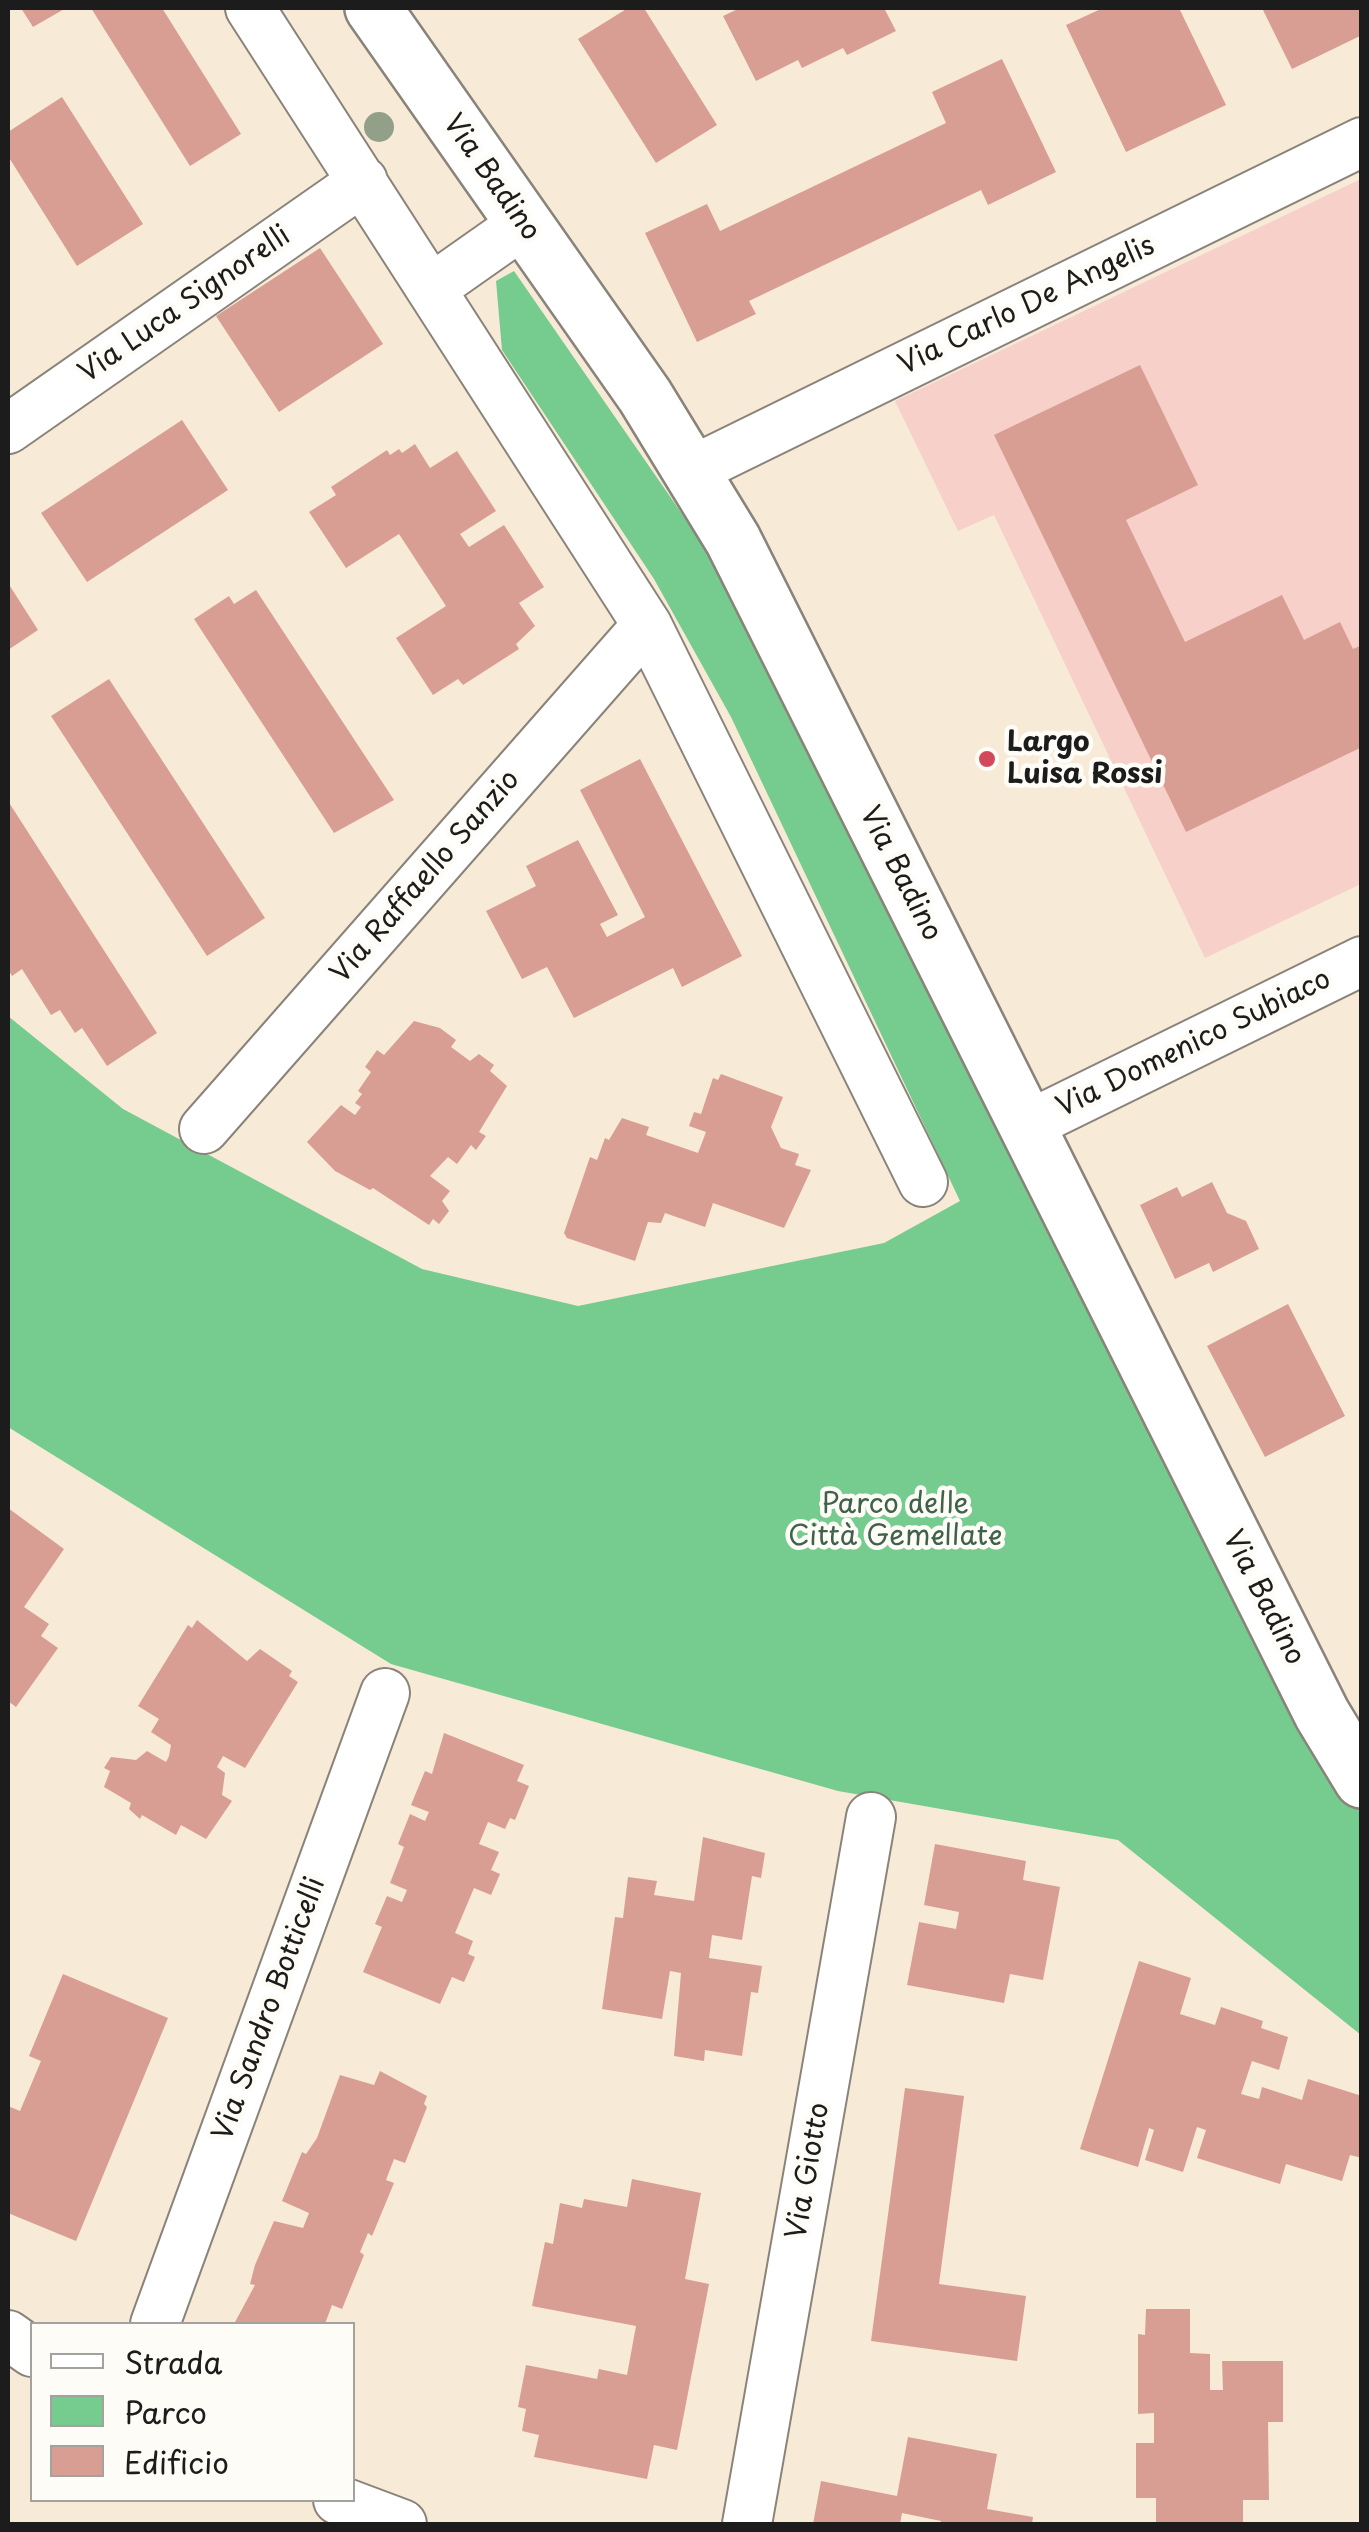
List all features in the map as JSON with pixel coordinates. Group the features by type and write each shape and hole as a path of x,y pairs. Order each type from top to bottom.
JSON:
{"street":[{"path":"250,8 647,624 700,724 923,1182"},
{"name":"Via Badino","path":"374,8 693,470 733,540 1313,1697 1362,1780"},
{"name":"Via Carlo De Angelis","path":"693,470 1362,142"},
{"name":"Via Luca Signorelli","path":"8,429 363,181"},
{"path":"432,288 523,224"},
{"name":"Via Raffaello Sanzio","path":"204,1129 647,624"},
{"name":"Via Domenico Subiaco","path":"1026,1126 1362,961"},
{"name":"Via Sandro Botticelli","path":"157,2322 385,1693"},
{"name":"Via Giotto","path":"746,2524 871,1818"},
{"path":"8,2335 30,2351"},
{"path":"343,2502 402,2524"}],"shaded area":[{"path":"1361,179 1361,884 1205,958 994,515 958,531 895,401"}],"green space":[{"name":"Parco delle Città Gemellate","path":"514,271 734,589 1317,1746 1361,1814 1361,2035 1118,1840 838,1791 391,1664 8,1427 8,1016 123,1109 422,1269 578,1306 884,1243 960,1201 731,717 654,579 502,350 496,281"}],"building":[{"path":"21,8 66,8 33,27"},
{"path":"91,8 162,8 241,134 190,166"},
{"path":"628,8 644,8 717,125 656,163 578,39"},
{"path":"740,8 884,8 896,31 847,55 843,48 802,68 798,60 756,81 723,16"},
{"path":"1103,8 1179,8 1226,105 1126,152 1066,25"},
{"path":"1262,8 1362,8 1362,35 1292,69"},
{"path":"1002,59 1056,172 988,205 981,190 749,301 756,314 697,342 645,233 707,204 720,231 946,123 932,92"},
{"path":"62,97 143,224 77,266 8,156 8,132"},
{"path":"320,248 383,344 279,412 216,316"},
{"path":"1140,365 1198,485 1126,520 1185,642 1282,595 1304,640 1340,622 1353,649 1362,645 1362,747 1186,832 994,435"},
{"path":"182,420 228,490 87,582 41,513"},
{"path":"415,444 430,468 457,451 496,511 460,534 469,547 504,525 544,587 519,603 535,626 516,644 519,649 463,685 458,679 433,695 396,638 446,606 399,534 346,568 309,512 336,495 331,487 387,450 390,455 399,449 402,453"},
{"path":"8,583 38,630 8,650"},
{"path":"256,590 394,800 334,833 194,619 229,596 234,604"},
{"path":"109,679 265,918 207,956 51,716"},
{"path":"640,759 742,956 682,987 673,968 574,1018 547,967 522,979 486,911 536,886 526,866 578,840 618,915 600,924 607,937 645,917 580,790"},
{"path":"8,801 157,1033 107,1066 82,1028 75,1033 60,1010 51,1015 22,969 12,976 8,969"},
{"path":"414,1021 440,1028 456,1040 451,1047 470,1061 479,1054 494,1065 490,1071 507,1086 479,1132 486,1136 476,1150 471,1145 457,1164 448,1157 430,1176 450,1191 442,1201 449,1211 439,1224 433,1219 429,1225 373,1188 370,1190 335,1171 307,1142 341,1105 355,1115 361,1107 355,1103 362,1094 358,1091 371,1072 365,1067 377,1050 384,1055"},
{"path":"721,1074 783,1097 771,1127 781,1148 799,1154 795,1165 811,1170 784,1228 713,1203 705,1227 665,1213 661,1223 648,1222 635,1261 567,1238 564,1233 590,1157 597,1160 605,1138 609,1140 622,1118 649,1127 646,1135 698,1153 706,1132 689,1126 694,1112 701,1114 713,1078 718,1080"},
{"path":"1212,1182 1227,1213 1246,1221 1259,1249 1213,1272 1209,1263 1175,1279 1140,1205 1177,1187 1182,1197"},
{"path":"1288,1304 1345,1416 1265,1457 1207,1346"},
{"path":"8,1508 64,1549 24,1607 49,1624 41,1636 58,1648 16,1707 8,1701"},
{"path":"197,1620 247,1661 260,1649 292,1671 289,1676 298,1682 245,1768 223,1756 217,1767 225,1773 222,1795 232,1801 206,1839 181,1825 176,1835 142,1815 140,1819 129,1809 131,1803 104,1787 110,1771 104,1768 111,1757 136,1760 147,1751 166,1762 171,1745 151,1732 159,1719 138,1706 188,1625 192,1628"},
{"path":"444,1733 524,1765 517,1781 529,1786 515,1820 510,1818 505,1829 488,1822 479,1844 499,1852 491,1870 500,1874 491,1895 474,1888 455,1933 473,1941 468,1954 475,1957 464,1982 452,1977 440,2004 363,1972 382,1927 375,1924 387,1896 402,1902 407,1890 390,1883 404,1847 398,1844 410,1814 425,1821 429,1812 411,1805 425,1771 432,1774"},
{"path":"703,1837 765,1853 761,1878 752,1876 742,1940 712,1935 709,1958 762,1966 758,1993 751,1992 742,2056 705,2050 704,2061 674,2056 681,1973 670,1971 662,2019 602,2009 615,1917 623,1918 628,1877 657,1881 654,1895 694,1901"},
{"path":"935,1844 1026,1861 1023,1880 1060,1887 1043,1980 1010,1974 1004,2003 907,1985 919,1922 956,1929 959,1912 924,1905"},
{"path":"1139,1961 1191,1978 1180,2014 1215,2025 1221,2007 1263,2021 1261,2028 1288,2037 1279,2070 1252,2061 1241,2094 1259,2099 1262,2087 1302,2100 1308,2079 1362,2096 1362,2158 1350,2155 1342,2181 1286,2164 1280,2184 1197,2158 1206,2130 1197,2127 1183,2172 1145,2160 1154,2130 1149,2128 1138,2167 1080,2149"},
{"path":"63,1974 168,2018 76,2241 8,2213 8,2106 20,2111 41,2061 29,2056"},
{"path":"380,2071 427,2096 427,2107 405,2163 394,2159 386,2180 394,2183 372,2236 368,2233 360,2252 364,2255 342,2309 332,2305 326,2322 235,2322 255,2285 250,2284 255,2265 274,2221 303,2228 309,2213 282,2201 302,2152 306,2154 317,2138 340,2075 374,2085"},
{"path":"905,2088 964,2096 939,2284 1026,2296 1017,2361 871,2341"},
{"path":"632,2179 701,2193 685,2279 709,2284 677,2450 654,2445 647,2479 534,2457 539,2435 522,2431 526,2409 518,2407 526,2365 597,2379 599,2369 627,2375 636,2326 532,2306 545,2242 553,2244 560,2203 582,2208 584,2199 627,2207"},
{"path":"1146,2309 1190,2309 1190,2353 1210,2354 1210,2390 1223,2390 1222,2361 1283,2361 1283,2422 1268,2422 1269,2500 1243,2500 1243,2524 1156,2524 1156,2498 1136,2498 1136,2443 1154,2443 1154,2413 1138,2414 1138,2334 1145,2335"},
{"path":"908,2437 997,2454 987,2509 1033,2517 1032,2524 940,2524 941,2521 902,2513 900,2524 813,2524 821,2481 897,2496"}],"place":[{"name":"Largo Luisa Rossi","path":"987,759"}]}
